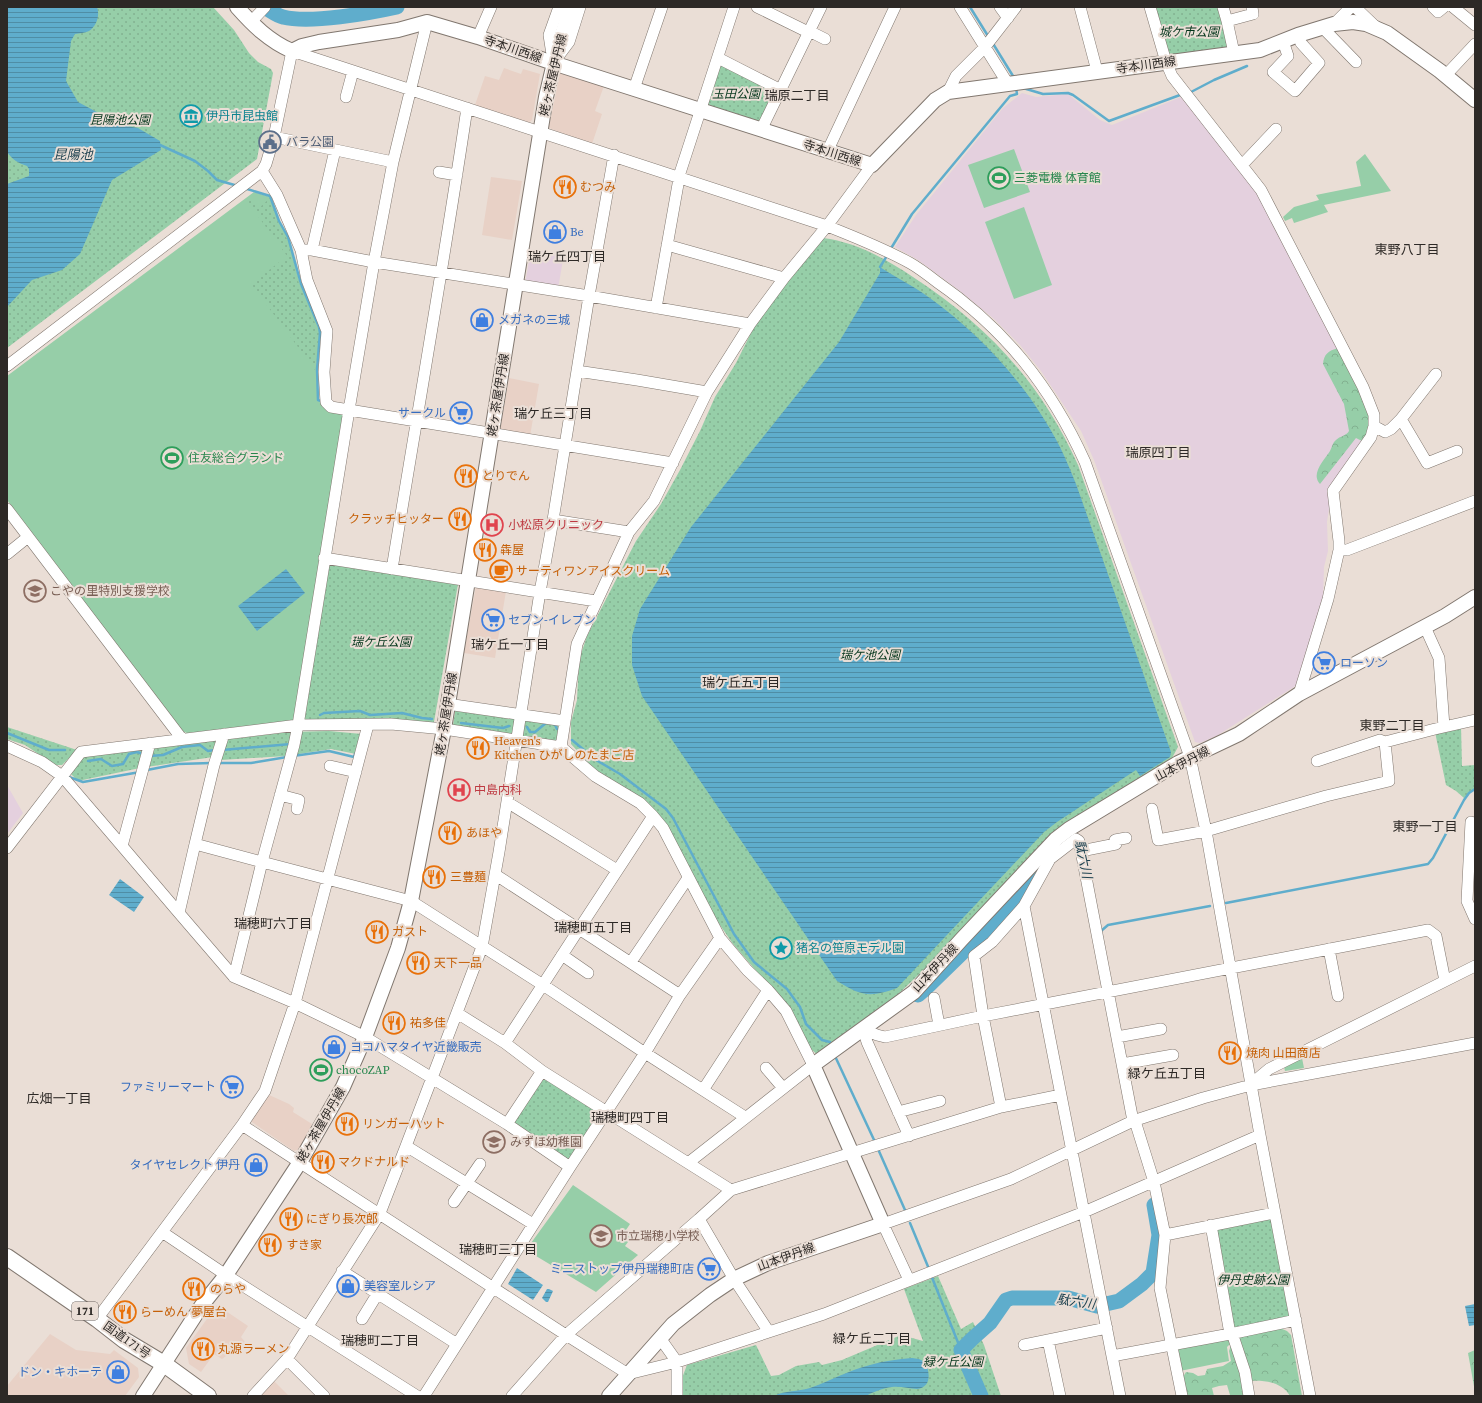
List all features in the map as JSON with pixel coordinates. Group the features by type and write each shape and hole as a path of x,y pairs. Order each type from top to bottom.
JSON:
{"highway":[{"name":"国道171号","path":"7,1257 97,1319 124,1340 164,1364 208,1396"}],"main road":[{"path":"237,7 258,15 269,38 292,51 302,46 319,42 398,30 427,22"},
{"name":"姥ヶ茶屋伊丹線","path":"164,1364 202,1305 226,1275 300,1162 344,1087 365,1037 398,948 411,901 444,729 540,133 553,63 571,7"},
{"name":"寺本川西線","path":"427,22 478,37 553,63 872,166 935,100 948,92 1266,48 1328,25 1353,22 1376,27 1446,75 1475,100"},
{"name":"山本伊丹線","path":"813,1065 914,992 1056,839 1076,825 1178,763 1239,734 1299,694 1425,627 1475,597"},
{"path":"813,1065 883,1224"},
{"name":"山本伊丹線","path":"610,1396 673,1324 710,1295 734,1279 768,1263 883,1224"},
{"path":"143,1396 164,1364"}],"street":[{"path":"478,37 491,7"},
{"path":"553,63 549,35 559,7"},
{"path":"553,63 569,42 580,7"},
{"path":"634,89 662,7"},
{"path":"656,308 679,178 734,7"},
{"path":"757,7 825,39"},
{"path":"761,130 821,7"},
{"path":"827,152 895,7"},
{"path":"960,7 985,47 1015,83"},
{"path":"1000,7 1008,18"},
{"path":"948,92 956,76 985,47 1016,7"},
{"path":"1080,7 1098,71"},
{"path":"1150,7 1166,62 1172,76 1261,190 1363,386 1374,415 1374,426 1371,437 1333,491 1339,550 1328,599 1299,694"},
{"path":"1223,7 1234,53"},
{"path":"1227,21 1253,14 1252,7"},
{"path":"1351,7 1328,25 1356,62"},
{"path":"1355,7 1376,27"},
{"path":"1433,7 1438,12 1444,7"},
{"path":"1453,7 1475,24"},
{"path":"234,977 262,862 294,745 374,262 394,162 427,22"},
{"path":"1283,41 1288,56 1272,72 1295,91 1319,63 1301,43 1298,35"},
{"path":"1446,75 1475,44"},
{"path":"7,366 262,171 266,164 274,137 292,51 540,133 614,155 679,178 827,226 881,248 911,264 956,295 990,324 1015,350 1055,404 1073,434 1085,462 1190,758 1206,830 1274,1213 1310,1396"},
{"path":"718,58 781,90"},
{"path":"346,97 353,71"},
{"path":"392,569 442,273 467,108"},
{"path":"1242,165 1276,129"},
{"path":"274,137 394,162"},
{"path":"312,250 335,150"},
{"path":"253,1396 287,1359 380,1213 482,947 496,875 540,592 614,155"},
{"path":"560,747 577,644 629,532 654,501 707,392 750,324 784,278 827,226 872,166"},
{"path":"262,171 277,195 301,250 307,280 327,331 324,372 326,402 331,407 673,463"},
{"path":"439,172 457,175"},
{"path":"667,245 784,278"},
{"path":"301,250 312,250 374,262 589,296 750,324"},
{"path":"577,371 707,392"},
{"path":"1374,426 1385,432 1392,429 1436,374"},
{"path":"1401,419 1427,463 1457,451"},
{"path":"1339,550 1346,550 1475,501"},
{"path":"7,509 182,738"},
{"path":"553,520 629,532"},
{"path":"7,554 28,537"},
{"path":"324,558 596,601"},
{"path":"1425,627 1439,658 1444,726"},
{"path":"447,704 565,721"},
{"path":"1317,761 1380,740 1385,742 1444,726 1475,720"},
{"path":"7,848 81,752 182,738 298,725 391,724 444,729 560,747 595,776 640,804 663,828 720,938 746,970 768,990 786,1012 813,1065 688,1163"},
{"path":"97,1319 265,1091 295,1003 368,725"},
{"path":"178,913 214,765 224,734"},
{"path":"1152,809 1158,840 1206,830 1326,796 1389,781 1385,742"},
{"path":"122,846 150,743"},
{"path":"7,746 42,762 62,776 234,977 295,1003 365,1037 507,1124 570,1167"},
{"path":"330,766 356,772"},
{"path":"280,795 299,800 297,809"},
{"path":"507,802 617,870"},
{"path":"505,1043 653,816"},
{"path":"1472,822 1473,839 1471,876 1467,901 1475,919"},
{"path":"1083,850 1116,844 1115,840 1126,838"},
{"path":"1002,1107 983,1016 974,956 992,942 1024,906 1050,859 1076,839 1079,841 1083,850 1117,1037 1125,1064 1134,1121 1154,1182 1165,1234 1160,1288 1182,1396"},
{"path":"195,844 411,901 745,1117"},
{"path":"496,875 680,995"},
{"path":"631,962 688,878"},
{"path":"1024,906 1120,1396"},
{"path":"863,1029 885,1037 1043,1004 1428,930 1436,936 1445,981"},
{"path":"424,1396 533,1224 645,1053 680,995 720,938"},
{"path":"1329,949 1339,989"},
{"path":"562,955 588,973"},
{"path":"1251,1085 1269,1069 1475,966"},
{"path":"703,1090 768,990"},
{"path":"934,998 939,1025"},
{"path":"457,1013 505,1043 542,1070 607,1112 731,1190"},
{"path":"863,1029 867,1042 909,1136"},
{"path":"1117,1037 1161,1029"},
{"path":"909,1280 883,1224 1011,1179 1134,1121 1203,1098 1251,1085 1475,1043"},
{"path":"1125,1064 1173,1055"},
{"path":"766,1068 783,1088"},
{"path":"507,1124 542,1070"},
{"path":"512,1396 566,1335 731,1190 1002,1107 1061,1096"},
{"path":"898,1112 940,1101"},
{"path":"242,1124 628,1374 677,1362 804,1322 1084,1212 1260,1135"},
{"path":"406,1146 533,1224"},
{"path":"454,1202 480,1164"},
{"path":"1165,1234 1274,1213"},
{"path":"699,1219 734,1279 769,1332"},
{"path":"1211,1226 1231,1334 1245,1372 1249,1396"},
{"path":"162,1232 226,1275 417,1396"},
{"path":"342,1271 457,1344"},
{"path":"362,1319 378,1293"},
{"path":"1112,1356 1231,1334 1296,1320"},
{"path":"1024,1345 1107,1328"},
{"path":"660,1338 677,1362 677,1396"},
{"path":"1048,1340 1060,1396"},
{"path":"287,1359 324,1396"}],"shaded area":[{"path":"504,68 521,74 523,69 540,74 532,120 528,123 475,105 485,76 499,80"},
{"path":"561,68 605,83 595,111 602,114 592,144 549,127"},
{"path":"1022,93 1036,97 1068,94 1100,120 1112,125 1181,97 1258,192 1359,390 1367,434 1327,491 1330,502 1327,522 1328,551 1324,567 1323,598 1297,685 1218,735 1200,743 1195,742 1094,460 1081,431 1041,371 1020,345 994,319 960,291 918,260 895,247 916,215 1003,108"},
{"path":"491,177 522,181 512,240 482,235"},
{"path":"531,249 564,254 558,289 525,284"},
{"path":"509,378 539,384 530,436 500,431"},
{"path":"476,586 506,591 495,658 464,653"},
{"path":"7,785 23,813 7,834"},
{"path":"267,1094 289,1104 294,1108 293,1112 312,1124 300,1149 294,1151 252,1122 252,1119"},
{"path":"217,1305 248,1326 241,1337 245,1342 222,1359 214,1354 201,1372 189,1364 186,1348"},
{"path":"50,1334 76,1350 110,1354 114,1350 138,1368 139,1377 125,1396 7,1396 7,1386"},
{"path":"273,1380 289,1396 259,1396"}],"green space":[{"name":"昆陽池公園","path":"7,7 213,7 234,30 249,53 258,62 271,69 273,73 257,159 7,348"},
{"name":"城ケ市公園","path":"1154,7 1218,7 1230,49 1175,59 1167,55"},
{"name":"玉田公園","path":"719,61 776,90 762,124 706,105"},
{"name":"三菱電機 体育館","path":"1014,149 1030,192 984,208 968,165"},
{"path":"1365,154 1391,191 1324,205 1328,212 1294,223 1292,218 1285,221 1283,217 1294,207 1319,200 1316,195 1361,186 1356,162"},
{"name":"住友総合グランド","path":"254,192 270,197 278,219 288,238 300,284 319,328 320,333 316,369 318,400 329,409 343,413 295,723 187,733 182,731 7,500 7,376"},
{"path":"250,198 259,208 270,198 276,218 287,239 299,284 319,333 315,370 251,284 287,256 247,201"},
{"path":"1024,207 1052,285 1014,299 985,222"},
{"name":"瑞ケ池公園","path":"823,238 859,247 903,270 940,296 988,336 1029,382 1063,435 1078,465 1178,747 1172,758 1054,835 956,939 891,1001 819,1056 806,1045 758,973 733,944 711,912 648,804 594,769 571,744 571,722 577,700 579,660 587,636 636,541 661,504 680,470 715,397 736,363 754,327 818,241"},
{"path":"1338,348 1363,397 1370,417 1370,425 1368,432 1362,441 1356,438 1320,484 1317,480 1317,471 1319,467 1330,451 1333,443 1349,431 1344,404 1323,364 1327,353"},
{"name":"瑞ケ丘公園","path":"330,563 458,584 434,722 307,720 304,718 325,571"},
{"path":"456,706 562,721 559,742 453,725"},
{"path":"1461,726 1462,766 1475,765 1475,788 1464,798 1446,785 1435,732"},
{"path":"7,727 77,750 62,765 55,765 25,745 7,739"},
{"path":"329,731 362,734 356,754 331,749 286,756 221,760 213,757 140,768 78,781 70,773 78,762 86,756 289,732"},
{"path":"1302,1058 1304,1068 1285,1071 1284,1067"},
{"path":"540,1078 546,1078 598,1109 598,1116 570,1160 565,1161 511,1123"},
{"path":"573,1185 630,1224 624,1233 631,1238 625,1246 638,1255 596,1292 526,1250"},
{"name":"伊丹史跡公園","path":"1270,1216 1290,1316 1233,1331 1216,1226"},
{"name":"緑ケ丘公園","path":"938,1276 961,1329 973,1322 984,1345 1001,1396 681,1396 682,1378 687,1365 756,1345 771,1376 779,1375 796,1366 819,1362 822,1365 842,1360 901,1335 923,1341 904,1289"},
{"path":"1280,1328 1287,1331 1291,1335 1302,1396 1290,1396 1287,1391 1272,1383 1250,1381 1236,1336"},
{"path":"1230,1338 1231,1343 1227,1347 1229,1361 1180,1371 1176,1349"},
{"path":"1231,1345 1237,1360 1246,1396 1230,1395 1227,1385 1212,1388 1214,1396 1186,1396 1183,1377 1186,1372 1193,1373 1198,1376 1205,1375 1207,1369 1223,1366 1231,1361 1229,1351"},
{"path":"1475,1350 1475,1392 1468,1353"}],"water":[{"name":"昆陽池","path":"7,7 97,7 98,17 92,29 87,32 75,34 71,41 66,81 78,102 121,125 138,128 160,141 161,150 112,180 80,254 62,270 32,280 7,307 7,184 29,176 29,169 27,166 14,159 7,152"},
{"name":"瑞ケ池公園","path":"880,267 927,296 967,328 985,345 1019,383 1048,425 1076,484 1171,752 1170,757 1140,776 1136,770 1044,832 897,988 880,993 866,994 853,990 837,981 642,696 632,665 632,636 640,609 691,527 839,342 880,273"},
{"path":"286,569 305,593 257,631 238,606"},
{"path":"120,879 144,897 134,912 109,895"},
{"path":"517,1268 543,1285 533,1300 508,1284"},
{"path":"547,1289 553,1291 548,1302 546,1302 542,1298"},
{"path":"1475,1304 1475,1325 1469,1326 1465,1306"},
{"path":"912,1358 925,1362 927,1366 929,1374 927,1382 922,1388 885,1388 866,1396 774,1396 810,1388 862,1367 886,1361"}],"waterway":[{"path":"264,7 281,16 295,19 340,17 397,7"},
{"path":"970,7 988,36"},
{"path":"992,42 1014,79"},
{"path":"1191,92 1247,66"},
{"path":"890,250 912,214 1010,96 1017,94 1016,88"},
{"path":"1023,88 1043,94 1068,93 1109,121 1180,95"},
{"path":"160,145 195,161 217,180 238,186"},
{"path":"244,188 270,196 279,221 288,237 301,284 319,327 320,333 317,369 318,400 321,401"},
{"path":"880,267 888,254"},
{"path":"320,715 324,713 360,711 370,715 402,713 432,719"},
{"path":"461,723 503,728 509,726"},
{"path":"527,727 530,732 535,732 546,723"},
{"path":"553,724 557,729"},
{"path":"7,733 49,750 65,750"},
{"path":"572,740 596,760 620,774 666,809 673,818 734,934 754,962 787,989 800,1007 806,1024 822,1040 830,1042 831,1046"},
{"path":"222,750 291,744"},
{"path":"150,756 163,755 182,747 200,745 208,751 215,750"},
{"path":"293,756 329,751 354,757 355,754"},
{"path":"88,761 101,759 112,766 123,764 129,754 137,752 143,754"},
{"path":"218,763 251,763 287,757"},
{"path":"147,770 178,764 211,763"},
{"path":"69,777 83,782 140,772"},
{"path":"1226,903 1428,864 1433,858 1464,800 1469,793 1475,789"},
{"name":"駄六川","path":"918,995 999,917 1017,896 1036,866"},
{"path":"1101,931 1108,925 1210,906"},
{"path":"834,1054 875,1142"},
{"path":"878,1149 905,1210"},
{"name":"駄六川","path":"981,1396 961,1350 990,1323 1006,1300 1012,1298 1068,1298 1097,1306 1119,1301 1142,1284 1153,1273 1159,1235 1154,1205"},
{"path":"910,1223 929,1269"},
{"path":"931,1275 961,1350"}],"place":[{"name":"伊丹市昆虫館","path":"191,116"},
{"name":"バラ公園","path":"270,142"},
{"name":"三菱電機 体育館","path":"999,178"},
{"name":"むつみ","path":"565,187"},
{"name":"Be","path":"555,232"},
{"name":"メガネの三城","path":"482,320"},
{"name":"サークル","path":"461,413"},
{"name":"住友総合グランド","path":"172,458"},
{"name":"とりでん","path":"466,476"},
{"name":"クラッチヒッター","path":"460,519"},
{"name":"小松原クリニック","path":"492,525"},
{"name":"犇屋","path":"485,550"},
{"name":"サーティワンアイスクリーム","path":"501,571"},
{"name":"こやの里特別支援学校","path":"35,591"},
{"name":"セブン-イレブン","path":"493,620"},
{"name":"ローソン","path":"1324,663"},
{"name":"Heaven's Kitchen ひがしのたまご店","path":"478,748"},
{"name":"中島内科","path":"459,790"},
{"name":"あほや","path":"450,833"},
{"name":"三豊麺","path":"434,877"},
{"name":"ガスト","path":"377,932"},
{"name":"猪名の笹原モデル園","path":"781,948"},
{"name":"天下一品","path":"418,963"},
{"name":"祐多佳","path":"394,1023"},
{"name":"ヨコハマタイヤ近畿販売","path":"334,1047"},
{"name":"焼肉 山田商店","path":"1230,1053"},
{"name":"chocoZAP","path":"321,1070"},
{"name":"ファミリーマート","path":"232,1087"},
{"name":"リンガーハット","path":"347,1124"},
{"name":"みずほ幼稚園","path":"494,1142"},
{"name":"マクドナルド","path":"323,1162"},
{"name":"タイヤセレクト 伊丹","path":"256,1165"},
{"name":"にぎり長次郎","path":"291,1219"},
{"name":"市立瑞穂小学校","path":"601,1236"},
{"name":"すき家","path":"270,1245"},
{"name":"ミニストップ伊丹瑞穂町店","path":"709,1269"},
{"name":"美容室ルシア","path":"348,1286"},
{"name":"のらや","path":"194,1289"},
{"name":"らーめん 夢屋台","path":"125,1312"},
{"name":"丸源ラーメン","path":"203,1349"},
{"name":"ドン・キホーテ","path":"118,1372"}],"district":[{"name":"瑞原二丁目","path":"797,95"},
{"name":"東野八丁目","path":"1407,249"},
{"name":"瑞ケ丘四丁目","path":"567,256"},
{"name":"瑞ケ丘三丁目","path":"553,413"},
{"name":"瑞原四丁目","path":"1158,452"},
{"name":"瑞ケ丘一丁目","path":"510,644"},
{"name":"瑞ケ丘五丁目","path":"741,682"},
{"name":"東野二丁目","path":"1392,725"},
{"name":"東野一丁目","path":"1425,826"},
{"name":"瑞穂町六丁目","path":"273,923"},
{"name":"瑞穂町五丁目","path":"593,927"},
{"name":"緑ケ丘五丁目","path":"1167,1073"},
{"name":"広畑一丁目","path":"59,1098"},
{"name":"瑞穂町四丁目","path":"630,1117"},
{"name":"瑞穂町三丁目","path":"498,1249"},
{"name":"緑ケ丘二丁目","path":"872,1338"},
{"name":"瑞穂町二丁目","path":"380,1340"}]}
